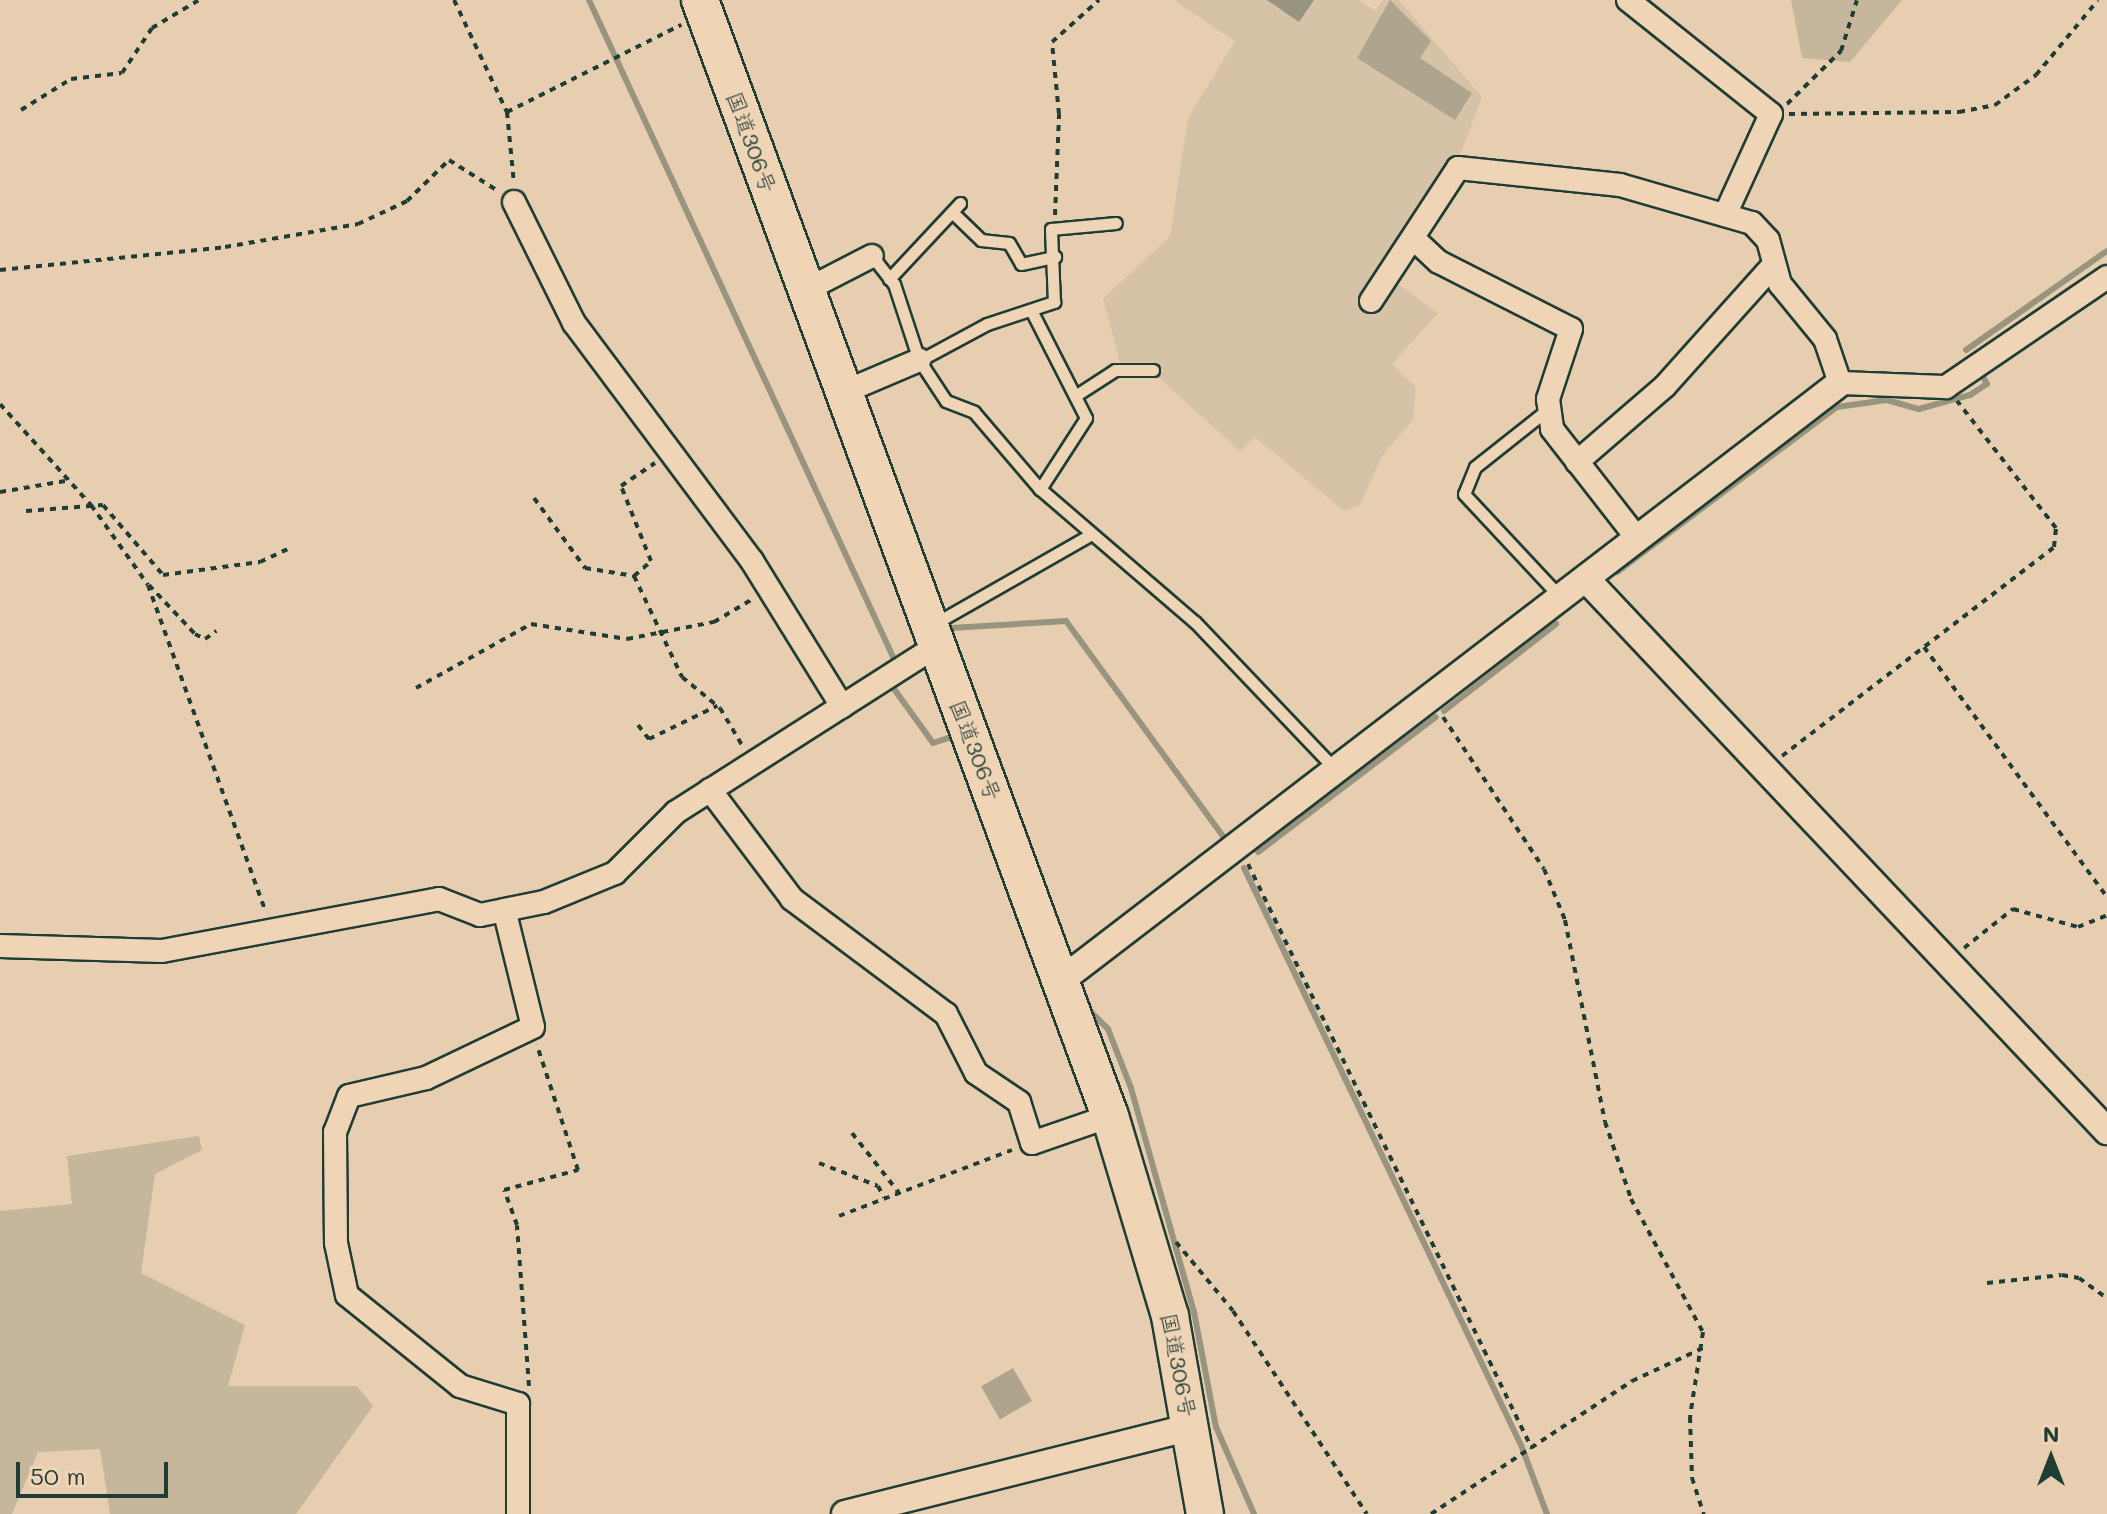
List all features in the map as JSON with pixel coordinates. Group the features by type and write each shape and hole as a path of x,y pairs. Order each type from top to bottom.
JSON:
{"highway":[{"name":"国道306号","path":"702,7 933,636 1063,979 1110,1116 1166,1301 1205,1514"}],"street":[{"path":"1628,0 1771,114 1725,215"},
{"path":"1371,301 1458,168 1620,185 1725,215 1762,230 1771,268 1825,339 1840,383"},
{"path":"514,202 574,323 667,455 769,589 842,706"},
{"path":"1414,239 1439,262 1571,329 1547,410 1577,462 1636,537"},
{"path":"806,290 872,256"},
{"path":"1577,462 1665,386 1771,268"},
{"path":"1063,979 1432,702 1587,580 1636,537 1840,383 1946,387 2107,277"},
{"path":"844,392 920,360"},
{"path":"1587,580 2107,1131"},
{"path":"0,946 162,951 439,899 471,913 505,913 615,873 710,790 842,706 933,636"},
{"path":"710,790 792,899 946,1014 976,1073 1019,1102 1032,1143 1110,1116"},
{"path":"505,913 533,1027 426,1078 349,1096 335,1132 336,1243 347,1295 460,1386 518,1404 518,1514"},
{"path":"845,1514 1191,1427"}],"lane":[{"path":"889,279 956,207 981,240 1009,243 1021,264 1055,257"},
{"path":"920,360 987,324 1031,310 1058,297 1054,229 1116,223"},
{"path":"872,256 889,279 920,360 946,401 974,412 1040,489 1195,622 1339,773"},
{"path":"1031,310 1078,394 1086,422 1040,489"},
{"path":"1078,394 1115,370 1153,370"},
{"path":"1547,410 1475,467 1464,494 1562,600"},
{"path":"933,636 1090,535"}],"path":[{"path":"21,110 71,79 122,73 152,28 199,0"},
{"path":"454,0 507,112 514,202"},
{"path":"1054,229 1059,114 1052,42 1099,0"},
{"path":"1857,0 1841,51 1783,114 1959,112 1995,105 2036,75 2098,0"},
{"path":"507,112 702,7"},
{"path":"0,270 225,247 358,224 407,201 449,160 514,202"},
{"path":"1766,769 1924,647 2057,537 1946,387"},
{"path":"0,404 89,503 148,585 195,634 205,639 216,631"},
{"path":"634,576 651,561 621,486 667,455"},
{"path":"0,492 66,481"},
{"path":"534,498 585,568 634,576"},
{"path":"26,511 89,503 103,505 163,575 260,562 288,549"},
{"path":"634,576 682,677 717,706 755,762"},
{"path":"148,585 272,929"},
{"path":"416,688 531,624 613,639 662,633 714,622 769,589"},
{"path":"1924,647 2107,897"},
{"path":"1432,702 1544,869 1586,1004 1605,1122 1631,1199 1673,1266 1703,1348 1690,1417 1692,1478 1704,1514"},
{"path":"638,725 649,739 717,706"},
{"path":"1238,850 1530,1450"},
{"path":"1947,962 2013,909 2078,927 2107,915"},
{"path":"518,1404 529,1386 517,1225 504,1190 578,1170 533,1027"},
{"path":"852,1133 899,1193"},
{"path":"839,1216 1032,1143"},
{"path":"819,1163 878,1186 884,1198"},
{"path":"1167,1242 1185,1246 1367,1514"},
{"path":"1987,1283 2062,1275 2079,1278 2107,1298"},
{"path":"1431,1514 1632,1381 1703,1348"}],"shaded area":[{"path":"1174,0 1358,0 1375,11 1384,0 1399,0 1482,97 1460,156 1363,299 1375,308 1396,283 1438,313 1392,364 1416,387 1413,420 1382,456 1360,505 1344,511 1255,437 1240,451 1160,379 1121,366 1103,299 1170,236 1188,118 1235,41"},
{"path":"1267,0 1314,0 1299,22"},
{"path":"1791,0 1902,0 1850,62 1802,58"},
{"path":"199,1136 202,1150 155,1174 141,1273 245,1325 228,1386 357,1386 373,1406 296,1514 110,1514 100,1449 38,1452 12,1514 0,1514 0,1211 72,1204 67,1156"}],"building":[{"path":"1390,0 1431,41 1420,58 1472,93 1455,120 1357,58"},
{"path":"1013,1368 1032,1401 1000,1419 981,1386"}],"waterway":[{"path":"589,0 895,661"},
{"path":"1966,350 2107,251"},
{"path":"1617,572 1837,407 1887,400 1919,409 1970,395 1987,384 1982,375"},
{"path":"951,628 1066,621 1227,842"},
{"path":"1444,711 1556,624"},
{"path":"889,682 933,743 954,736"},
{"path":"1258,852 1436,717"},
{"path":"1244,868 1521,1445 1547,1514"},
{"path":"1087,1008 1108,1029 1131,1088 1194,1312 1216,1427 1254,1514"}]}
